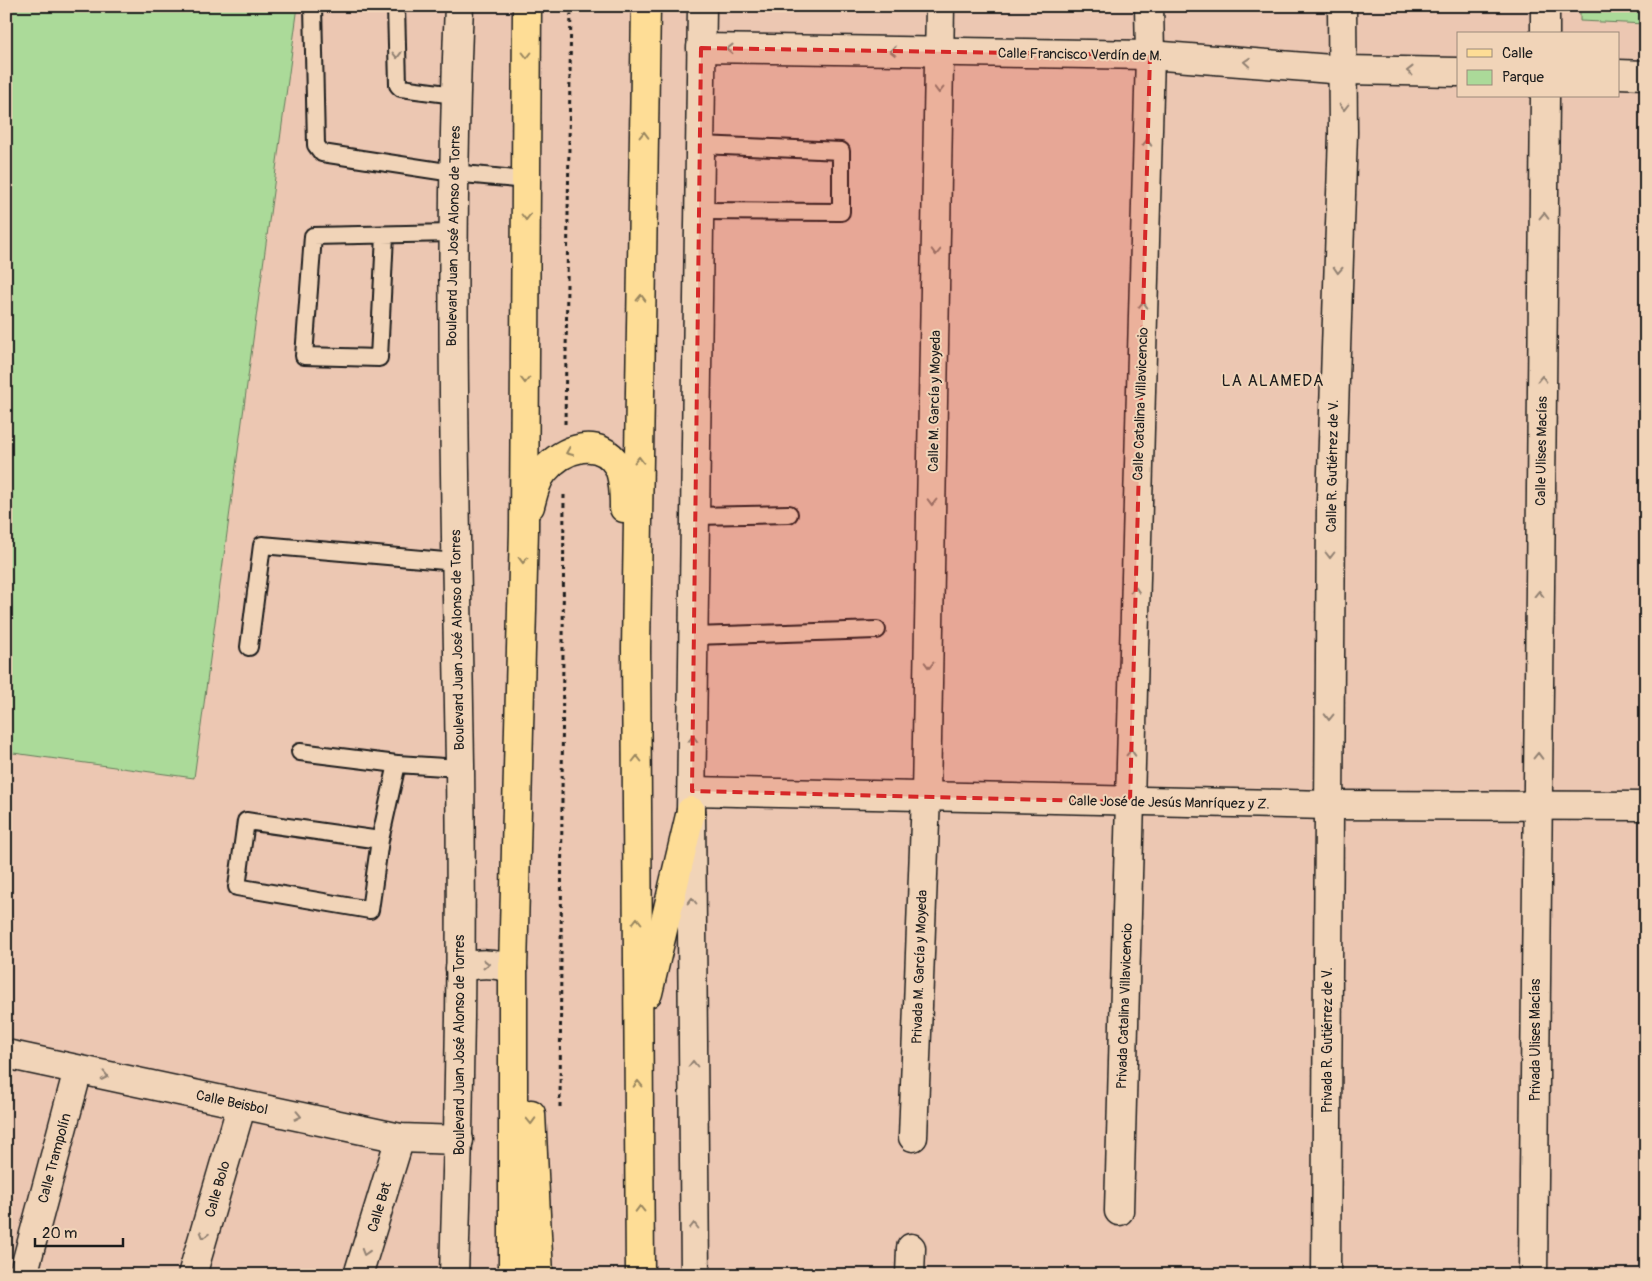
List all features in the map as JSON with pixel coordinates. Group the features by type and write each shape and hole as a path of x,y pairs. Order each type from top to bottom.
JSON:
{"main road":[{"path":"513,1275 513,969 524,529 527,6"},
{"path":"640,1275 636,649 646,6"},
{"path":"524,529 534,491 543,471 565,452 583,447 600,450 611,456 619,468 624,495 627,587 636,649"},
{"path":"637,1038 691,801"},
{"path":"513,969 522,997 526,1025 539,1275"}],"street":[{"name":"Boulevard Juan José Alonso de Torres","path":"454,1275 459,1140 460,768 452,345 452,233 459,6"},
{"path":"695,1275 691,801 702,6"},
{"name":"Calle M. García y Moyeda","path":"926,796 940,6"},
{"name":"Calle Catalina Villavicencio","path":"1130,802 1150,55 1149,6"},
{"name":"Calle R. Gutiérrez de V.","path":"1328,805 1331,503 1344,70 1342,6"},
{"path":"1545,6 1545,32"},
{"name":"Calle Francisco Verdín de M.","path":"701,48 1150,55 1344,70 1457,72"},
{"path":"1620,74 1646,75"},
{"name":"Calle Ulises Macías","path":"1537,805 1545,98"},
{"name":"Calle José de Jesús Manríquez y Z.","path":"691,801 926,796 1328,805 1646,806"},
{"name":"Privada M. García y Moyeda","path":"913,1137 926,796"},
{"name":"Privada Catalina Villavicencio","path":"1119,1211 1130,802"},
{"name":"Privada R. Gutiérrez de V.","path":"1326,1275 1328,805"},
{"name":"Privada Ulises Macías","path":"1533,1275 1537,805"},
{"path":"460,968 475,964 495,964 513,969"},
{"name":"Calle Beisbol","path":"6,1054 400,1138 459,1140"},
{"name":"Calle Trampolín","path":"23,1275 78,1070"},
{"name":"Calle Bolo","path":"192,1275 242,1104"},
{"name":"Calle Bat","path":"358,1275 400,1138"},
{"path":"910,1275 911,1248"}],"lane":[{"path":"313,6 316,144 322,153 453,173 526,180"},
{"path":"396,6 398,84 401,88 455,96"},
{"path":"699,211 841,212 841,151 701,145"},
{"path":"385,235 379,358 304,356 313,236 452,233"},
{"path":"695,516 789,514"},
{"path":"249,647 262,545 456,562"},
{"path":"694,636 877,630"},
{"path":"300,752 397,764 460,768"},
{"path":"380,840 246,821 237,887 370,910 380,840 397,764"}],"path":[{"path":"560,1116 565,452 571,6"}],"highlighted area":[{"path":"701,48 1150,55 1130,802 692,791"}],"green space":[{"path":"6,6 298,6 194,778 6,752"},
{"path":"1580,6 1646,6 1646,24 1580,21"}],"district":[{"name":"LA ALAMEDA","path":"1273,380"}]}
